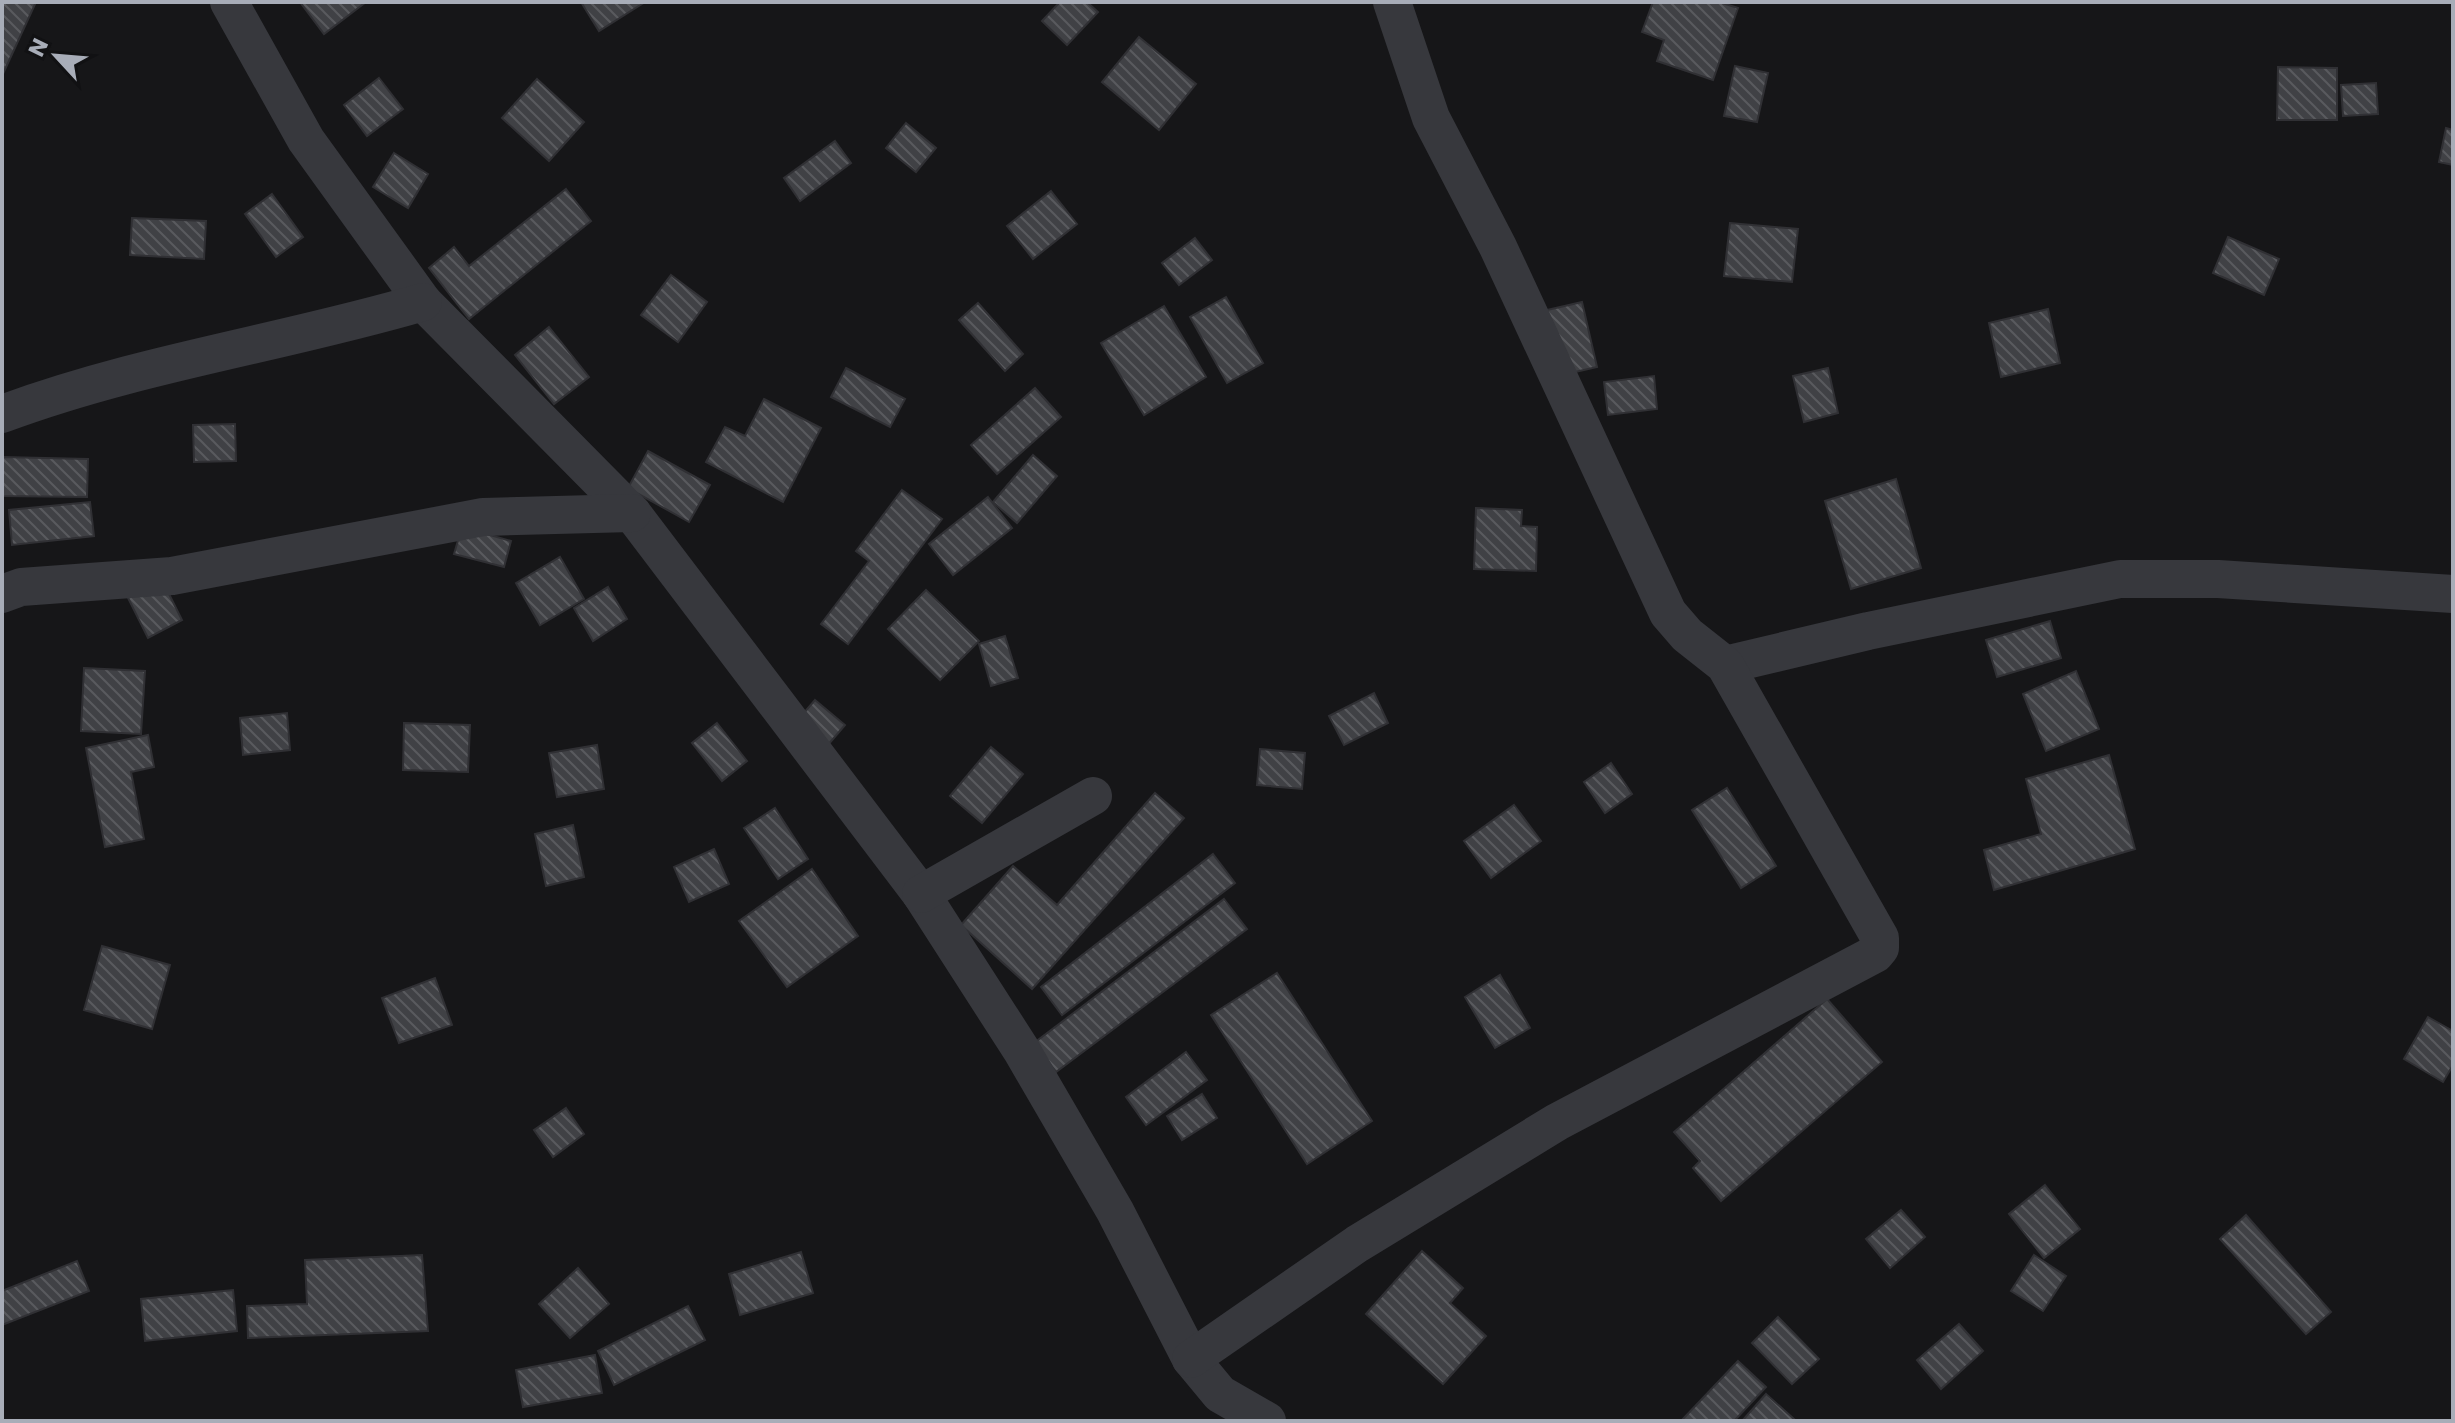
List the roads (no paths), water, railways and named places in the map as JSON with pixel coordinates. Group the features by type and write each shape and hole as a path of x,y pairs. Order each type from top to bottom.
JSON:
{"street":[{"path":"229,2 306,140 423,302 632,513 921,894 1022,1051 1108,1198 1191,1359 1220,1394 1267,1421"},
{"path":"1191,1359 1357,1244 1557,1122 1875,954 1880,948 1880,938 1725,665 1668,613 1498,247 1431,118 1392,2"},
{"path":"2,414 77,386 359,321 423,302"},
{"path":"2,594 21,587 172,576 483,517 632,513"},
{"path":"1725,665 1868,631 2120,579 2218,579 2453,594"},
{"path":"921,894 1093,796"}]}
